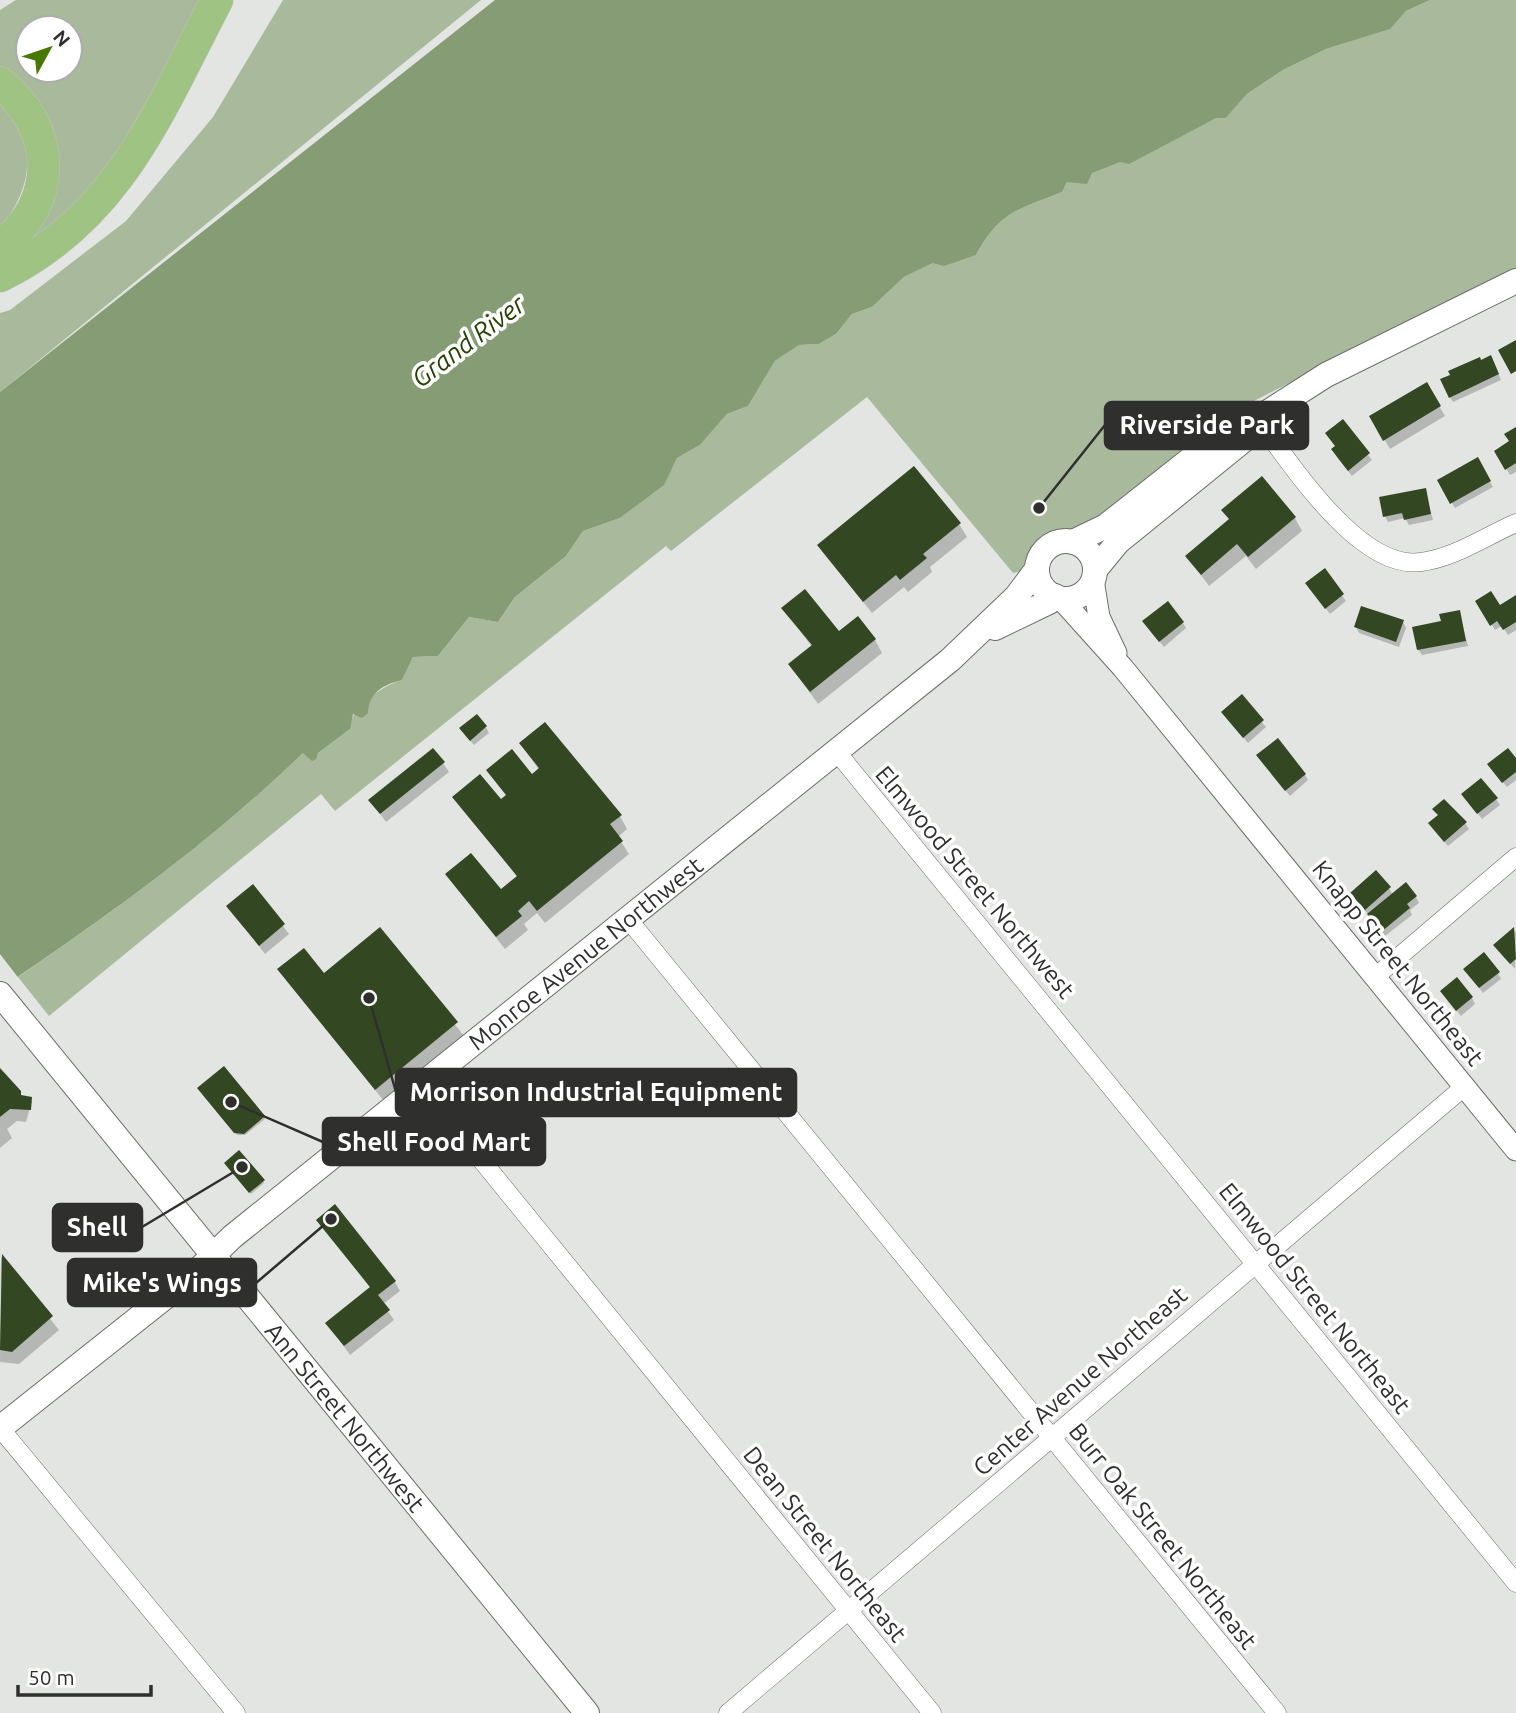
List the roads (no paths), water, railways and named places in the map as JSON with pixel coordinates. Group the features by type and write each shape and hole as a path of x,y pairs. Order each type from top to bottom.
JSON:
{"highway":[{"path":"0,276 61,239 90,213 116,183 152,125 217,0"},
{"path":"0,83 30,116 39,137 44,176 35,208 21,228 0,246"}],"main road":[{"path":"1134,516 1073,542 1061,542 1048,548 1040,558 1037,569 1042,586 1057,597 1076,597 1134,516 1234,425 1257,419 1281,401 1326,375 1516,281"},
{"path":"1073,542 1086,550 1094,575"},
{"name":"Monroe Avenue Northwest","path":"0,1428 194,1274 212,1256 421,1086 976,638 1016,597 1037,569"},
{"name":"Monroe Avenue Northwest","path":"976,638 1057,597"},
{"name":"Ann Street Northwest","path":"0,994 587,1713"}],"street":[{"path":"1257,419 1343,527 1382,557 1401,563 1439,558 1516,523"},
{"path":"1094,575 1099,617 1123,668"},
{"path":"1057,597 1123,668"},
{"name":"Knapp Street Northeast","path":"1123,668 1516,1150"},
{"name":"Elmwood Street Northwest","path":"836,751 1077,1044"},
{"path":"1375,977 1516,857"},
{"name":"Burr Oak Street Northeast","path":"628,919 1277,1713"},
{"name":"Elmwood Street Northeast","path":"1077,1044 1516,1583"},
{"name":"Dean Street Northeast","path":"421,1086 932,1713"},
{"name":"Center Avenue Northeast","path":"728,1713 849,1613 1464,1087"},
{"path":"0,1428 236,1713"}],"water":[{"name":"Grand River","path":"495,0 1430,0 1406,11 1390,29 1326,49 1283,70 1247,94 1226,118 1216,118 1129,164 1120,162 1092,173 1087,184 1067,182 1062,192 1022,208 1002,220 976,255 944,266 933,263 904,277 872,307 852,314 836,334 819,344 799,345 775,361 748,406 727,414 700,445 677,458 664,485 620,518 583,531 566,556 515,597 498,622 469,617 438,656 413,657 402,680 378,690 371,700 368,713 362,718 353,714 350,729 318,753 316,759 312,761 303,753 232,817 156,878 0,989 0,392"}],"place":[{"name":"Riverside Park","path":"1039,508"},
{"name":"Morrison Industrial Equipment","path":"369,998"},
{"name":"Shell Food Mart","path":"231,1102"},
{"name":"Shell","path":"242,1167"},
{"name":"Mike's Wings","path":"331,1219"}]}
